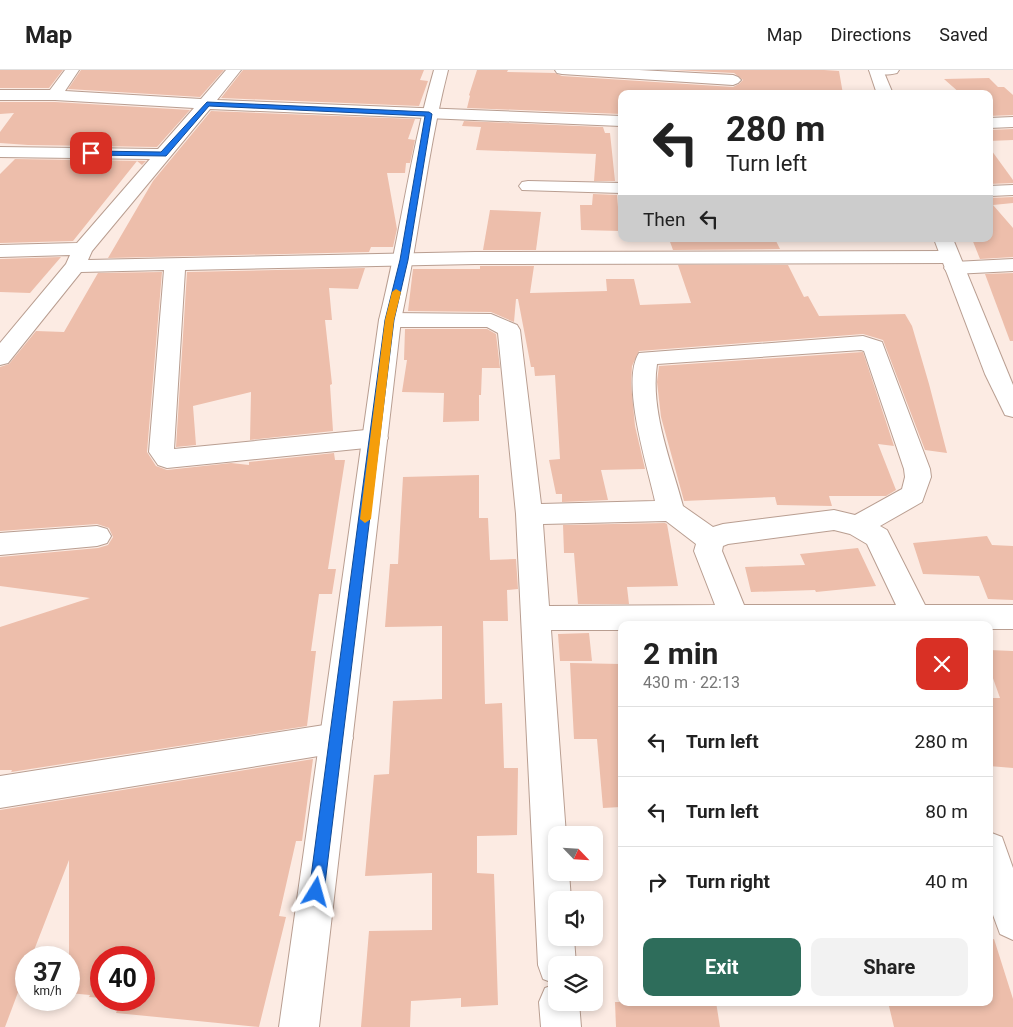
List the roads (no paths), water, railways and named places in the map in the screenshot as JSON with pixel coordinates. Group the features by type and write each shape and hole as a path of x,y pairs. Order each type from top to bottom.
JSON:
{"street":[{"path":"55,95 72,70"},
{"path":"0,358 163,154 234,70"},
{"path":"298,1027 390,320 404,260 429,114 441,70"},
{"path":"562,70 733,81"},
{"path":"884,90 876,70 892,70"},
{"path":"0,95 55,95 207,104 618,122"},
{"path":"993,123 1013,122"},
{"path":"0,152 163,154"},
{"path":"528,186 618,188"},
{"path":"993,191 1013,190"},
{"path":"0,251 175,264 485,258 949,255 1013,266"},
{"path":"949,255 1005,373 1013,409"},
{"path":"175,264 161,452 167,460 376,438"},
{"path":"390,320 491,320 510,330 529,514 556,956"},
{"path":"671,511 645,399 644,368 647,358 863,343 874,347 917,469 918,477 913,495 858,526"},
{"path":"529,514 671,511 711,540"},
{"path":"734,617 708,551 711,540 723,534 834,520 858,526 877,537 918,621"},
{"path":"0,544 97,536"},
{"path":"534,618 734,617 918,621 1013,617"},
{"path":"0,792 337,738"},
{"path":"993,862 1013,921"},
{"path":"560,1011 561,1027"}]}
